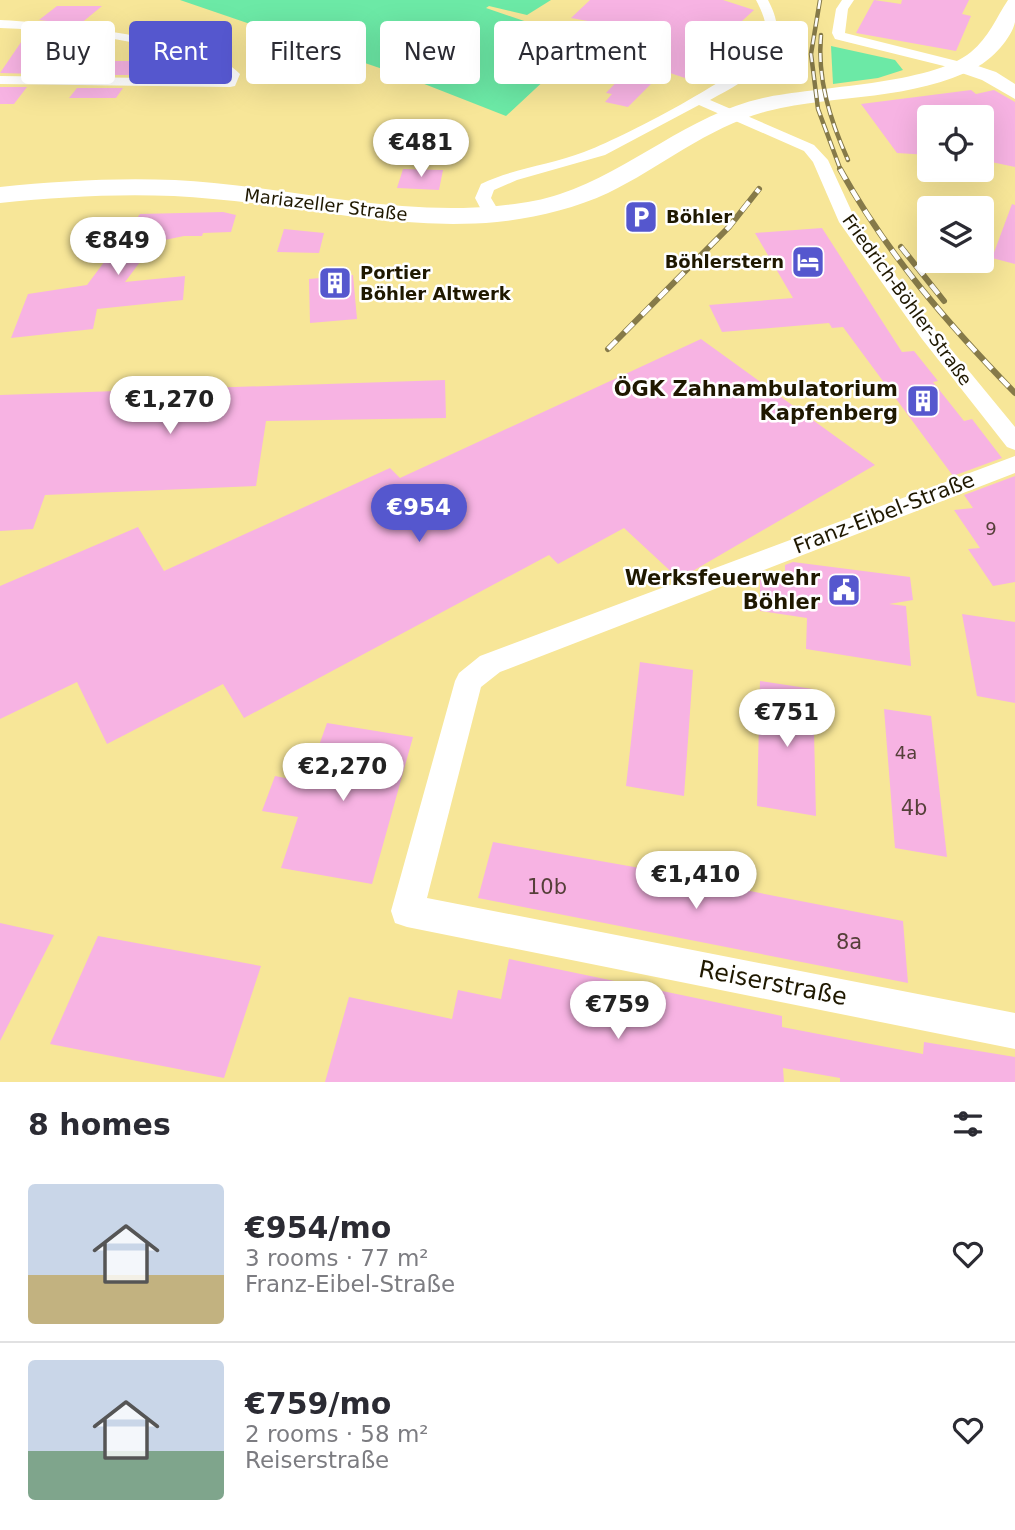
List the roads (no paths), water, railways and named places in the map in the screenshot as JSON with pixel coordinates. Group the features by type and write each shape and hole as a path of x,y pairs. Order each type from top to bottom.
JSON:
{"main road":[{"name":"Mariazeller Straße","path":"0,195 149,186 219,192 370,213 416,216 539,208 591,192 624,176 710,123 736,113 787,100 900,85 960,66 976,59 990,46 1015,4"}],"street":[{"path":"491,213 483,198 487,187 499,181 591,155 703,102 741,74 768,50 773,40 762,0"},
{"path":"848,0 842,9 838,33 840,36 960,66 989,76 1015,93"},
{"path":"0,24 74,29 142,40 222,64 233,74 230,83 0,80"},
{"name":"Friedrich-Böhler-Straße","path":"703,102 809,148 820,160 848,222 929,335 1015,442"},
{"name":"Franz-Eibel-Straße","path":"407,911 469,681 490,664 1015,464"},
{"name":"Reiserstraße","path":"407,911 1015,1031"}],"railway":[{"path":"820,0 811,54 818,109 841,170"},
{"path":"821,35 821,67 826,99 848,160"},
{"path":"841,170 898,259 966,341 1015,393"},
{"path":"608,349 729,227 759,189"},
{"path":"901,247 944,301"}],"place":[{"name":"Böhler","path":"641,217"},
{"name":"Böhlerstern","path":"808,262"},
{"name":"Portier Böhler Altwerk","path":"335,283"},
{"name":"ÖGK Zahnambulatorium Kapfenberg","path":"923,401"},
{"name":"Werksfeuerwehr Böhler","path":"844,590"}]}
